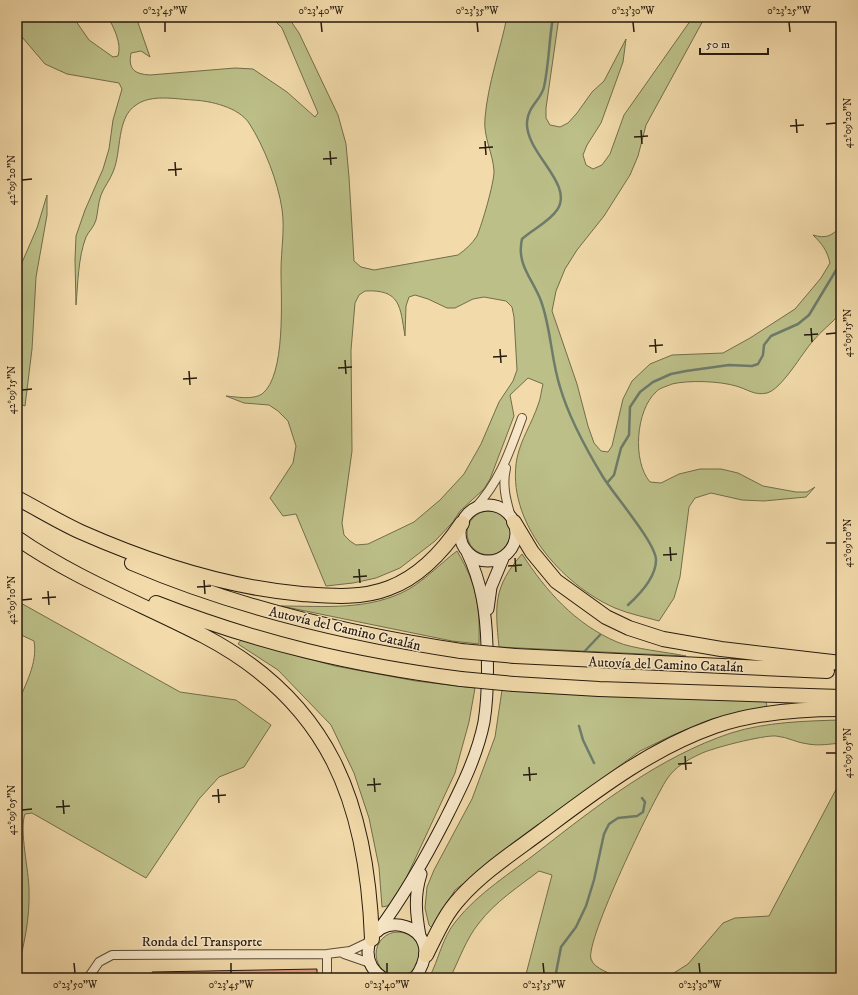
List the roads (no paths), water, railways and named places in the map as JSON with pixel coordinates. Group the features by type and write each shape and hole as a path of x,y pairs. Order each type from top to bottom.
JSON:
{"highway":[{"path":"17,498 80,532 151,561 204,577 242,585 283,592 322,596 350,596 371,593 402,583 436,556 462,522"},
{"name":"Autovía del Camino Catalán","path":"17,498 77,536 118,557 176,582 238,603 355,633 460,651 515,656 841,671"},
{"path":"513,519 532,552 556,581 606,617 629,628 662,639 721,649 841,663"},
{"name":"Autovía del Camino Catalán","path":"17,532 111,583 146,599 224,628 295,649 337,659 411,672 514,684 599,689 841,697"},
{"path":"17,538 30,547 90,580 206,637 253,666 292,700 322,740 344,781 358,827 367,876 373,937"},
{"path":"426,955 449,912 459,899 479,879 593,794 654,752 717,725 751,717 789,711 841,709"}],"main road":[{"path":"383,978 373,970 368,948 373,937 404,895 427,855 460,790 478,746 484,722 487,696 487,623 491,587 504,556 514,544 516,536 513,519 501,508 495,505 475,508 465,517 462,522 460,539 481,584 487,623"},
{"path":"467,552 473,557 485,561 498,559 504,556"},
{"path":"420,936 416,914 416,898 427,855"},
{"path":"373,937 392,925 400,924 411,928 420,936 424,942 426,955 417,974 411,978"}],"street":[{"path":"475,508 493,487 522,418"},
{"path":"513,442 505,472 504,485 505,499 513,519"},
{"name":"Ronda del Transporte","path":"88,978 99,962 112,955 327,954 355,950 373,937"},
{"name":"Ronda del Transporte","path":"339,953 356,956 373,970"},
{"path":"327,954 327,978"}],"waterway":[{"path":"553,17 544,87 540,96 532,107 527,122 528,134 533,145 555,179 560,190 561,200 554,214 522,239 521,257 526,272 541,301 557,376 573,422 603,477 634,519 654,552 656,560 653,573 642,591 628,605"},
{"path":"607,483 614,475 621,448 629,435 630,407 640,392 653,382 671,374 729,365 752,366 758,364 763,355 764,345 771,336 798,324 809,315 841,262"},
{"path":"582,654 600,635"},
{"path":"579,726 583,740 594,763"},
{"path":"555,978 561,947 576,927 586,906 594,880 604,834 609,824 618,818 637,816 643,812 645,802 642,798"}]}
